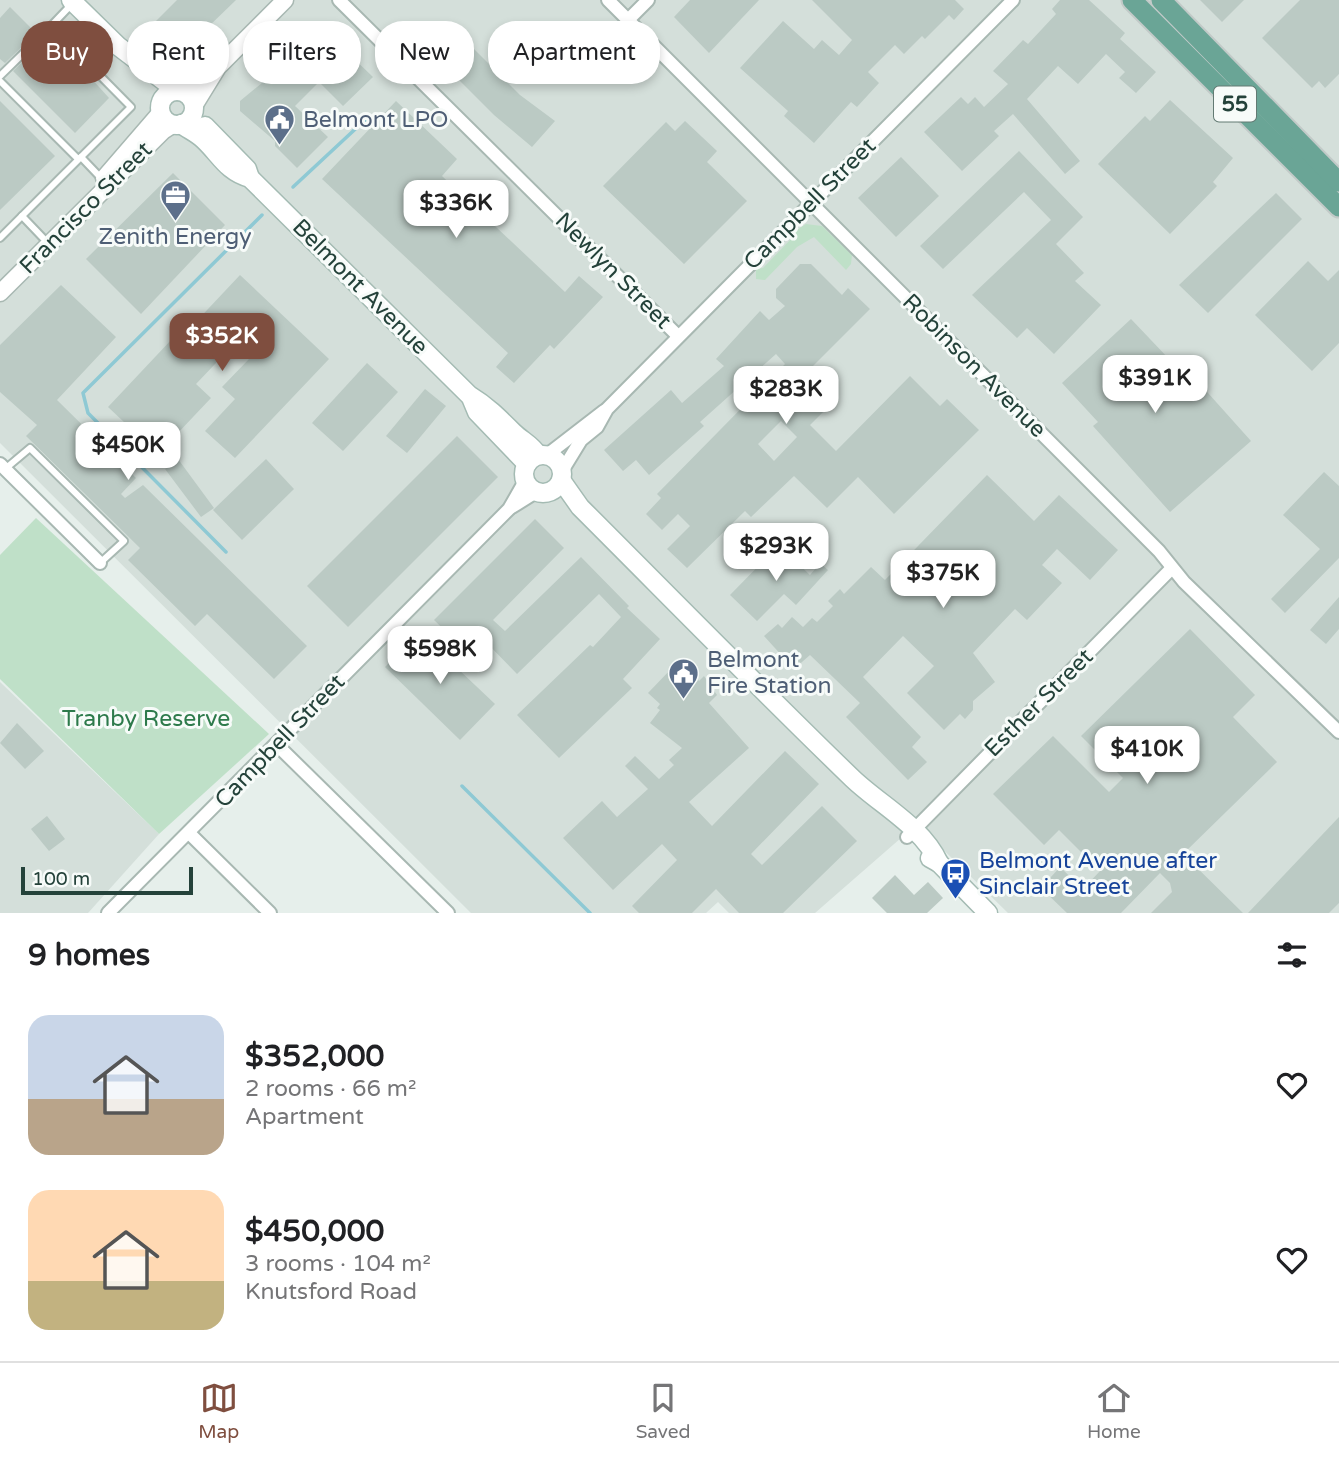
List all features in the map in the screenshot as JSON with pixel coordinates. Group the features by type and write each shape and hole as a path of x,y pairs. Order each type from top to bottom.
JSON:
{"main road":[{"name":"55","path":"1132,0 1339,207"},
{"name":"55","path":"1161,0 1339,182"},
{"name":"Belmont Avenue","path":"72,1 118,46 178,114 247,169 250,178 470,396 477,412 580,507 910,834 933,850 939,863 988,913"},
{"name":"Belmont Avenue","path":"118,46 190,97 178,114"}],"street":[{"name":"Francisco Street","path":"229,56 285,0"},
{"name":"Newlyn Street","path":"339,0 678,336"},
{"name":"Robinson Avenue","path":"608,0 1149,541 1171,569 1339,732"},
{"path":"628,19 648,0"},
{"name":"Campbell Street","path":"108,913 190,834 678,336 1013,0"},
{"name":"Francisco Street","path":"179,91 190,84"},
{"name":"Francisco Street","path":"0,293 163,131 204,84"},
{"name":"Francisco Street","path":"0,281 103,179 178,114"},
{"name":"Campbell Street","path":"543,474 597,427 607,409"},
{"path":"3,466 100,563"},
{"name":"Esther Street","path":"910,834 1171,569"},
{"path":"276,744 448,913"},
{"path":"190,834 270,913"}],"lane":[{"path":"55,21 72,1"},
{"path":"21,57 0,78 103,179"},
{"path":"0,238 131,107 108,84"},
{"path":"22,216 44,238"},
{"path":"3,466 30,448 124,541 100,563"}],"shaded area":[{"path":"0,0 1339,0 1339,913 1008,913 917,824 815,913 729,913 718,902 706,913 471,913 0,443"},
{"path":"0,682 159,834 88,913 0,913"}],"green space":[{"path":"806,224 822,226 852,255 851,264 846,270 814,237 797,247 765,280 756,279 756,269 763,268 793,237 792,233"},
{"name":"Tranby Reserve","path":"36,518 269,734 159,834 0,679 0,555"}],"building":[{"path":"177,0 236,0 214,21 156,21"},
{"path":"690,0 759,0 709,53 674,17"},
{"path":"812,0 955,0 964,9 954,20 949,15 925,39 922,36 904,54 895,45 868,72 879,83 857,107 851,102 814,143 784,116 788,111 740,68 783,21 814,49 822,40 839,55 852,40"},
{"path":"1060,0 1089,0 1125,33 1120,39 1156,72 1136,93 1119,78 1125,72 1106,54 1078,84 1058,66 1027,99 1080,161 1065,174 1013,114 994,131 999,136 962,171 924,132 961,97 968,104 975,97 984,107 1008,84 993,71 1023,40 1028,44 1056,14 1052,9"},
{"path":"1200,0 1244,0 1222,22"},
{"path":"1300,0 1339,0 1339,74 1325,88 1319,81 1312,88 1262,38"},
{"path":"10,7 24,21 21,21 21,48 5,63 0,59 0,18"},
{"path":"474,49 488,63 488,84 509,84 555,121 532,147 463,84 474,84"},
{"path":"21,63 21,79 13,71"},
{"path":"361,65 373,77 343,106 321,84 361,84"},
{"path":"26,84 96,84 109,98 75,133"},
{"path":"261,84 317,84 295,106 328,137 297,168 275,146 275,141 240,111 240,101"},
{"path":"1170,100 1233,158 1213,182 1217,186 1170,234 1098,164 1145,116 1150,121"},
{"path":"0,101 55,156 0,210"},
{"path":"396,101 457,159 442,176 565,292 579,276 603,297 554,349 550,345 514,383 496,367 508,353 322,179"},
{"path":"685,121 717,151 707,162 747,201 684,264 603,186 666,122 675,131"},
{"path":"1019,151 1083,217 1056,244 1084,273 1075,281 1101,305 1054,354 1027,328 1017,338 972,295 1051,220 1024,192 943,269 920,246"},
{"path":"901,157 939,196 896,237 858,198"},
{"path":"173,173 225,225 141,314 86,259"},
{"path":"1276,193 1302,219 1208,313 1179,285"},
{"path":"1308,261 1328,281 1339,270 1339,343 1312,371 1255,315"},
{"path":"800,264 811,264 842,295 848,288 870,309 796,383 824,411 810,425 836,451 910,376 940,406 947,399 979,430 894,514 858,477 827,508 794,476 751,517 745,511 687,568 667,549 690,526 678,514 662,530 646,514 661,498 657,494 785,364 776,354 700,422 704,426 649,475 636,460 623,471 604,450 671,390 682,403 724,366 716,359 760,311 769,320 785,306 776,298 776,289","holes":["781,421 797,437 774,461 758,444"]},
{"path":"240,275 329,359 235,458 205,431 235,399 222,387 249,359 234,344 196,384 211,398 158,454 108,407 188,322 192,326"},
{"path":"61,285 116,337 57,400 136,478 121,494 125,498 143,485 307,646 274,679 207,614 195,626 128,560 140,548 26,436 37,425 0,392 0,345"},
{"path":"1131,319 1169,359 1174,355 1251,441 1170,512 1093,426 1098,422 1062,383"},
{"path":"367,363 398,392 343,451 312,423"},
{"path":"425,389 446,406 407,453 386,436"},
{"path":"457,436 498,477 348,627 307,586"},
{"path":"178,459 214,508 201,517 165,469"},
{"path":"266,459 294,489 242,540 213,510"},
{"path":"1324,472 1339,486 1339,558 1285,613 1271,599 1320,549 1283,515"},
{"path":"987,475 1034,521 1059,495 1118,550 1090,580 1057,549 1042,565 1062,583 1027,620 1015,609 973,653 995,682 973,701 973,710 965,719 960,714 944,730 907,693 934,666 903,636 863,677 921,737 912,747 927,762 908,780 846,717 860,703 810,655 794,669 764,636 778,624 782,628 792,617 803,627 812,618 817,622 833,606 828,601 840,589 844,594 871,567 885,580"},
{"path":"535,519 564,548 493,620 505,631 581,557 629,606 627,608 660,639 623,679 632,688 559,758 517,715 590,645 593,647 621,617 599,594 517,674 478,634 464,649 434,620"},
{"path":"779,545 810,575 820,563 828,570 796,605 784,594 757,621 730,595"},
{"path":"1339,597 1339,629 1326,644 1310,630"},
{"path":"1190,629 1255,695 1233,717 1277,762 1183,854 1243,913 1151,913 1172,892 1170,883 1160,873 1121,913 1067,913 1041,888 1060,867 1083,889 1100,871 1059,830 1044,845 993,794 1053,736 1109,792 1123,778 1081,736"},
{"path":"419,632 495,704 460,740 385,667"},
{"path":"672,668 688,683 695,676 699,681 704,676 717,695 709,703 749,748 689,802 712,826 785,751 819,784 751,854 762,865 822,806 857,841 783,913 739,913 716,889 692,913 639,913 632,906 677,860 662,844 613,890 563,838 602,801 617,817 648,789 625,766 635,756 659,779 674,765 669,760 682,748 650,723 660,710 657,708 660,704 648,693"},
{"path":"17,723 44,751 25,769 0,743"},
{"path":"47,816 65,839 49,851 31,829"},
{"path":"1339,817 1339,903 1329,913 1248,913"},
{"path":"895,875 914,895 928,882 943,898 927,913 887,913 872,898"}],"waterway":[{"path":"293,187 365,120"},
{"path":"226,552 88,413 83,393 262,215"},
{"path":"462,786 590,913"}],"place":[{"name":"Belmont LPO","path":"280,147"},
{"name":"Zenith Energy","path":"175,223"},
{"name":"Belmont Fire Station","path":"684,700"},
{"name":"Belmont Avenue after Sinclair Street","path":"956,901"}]}
